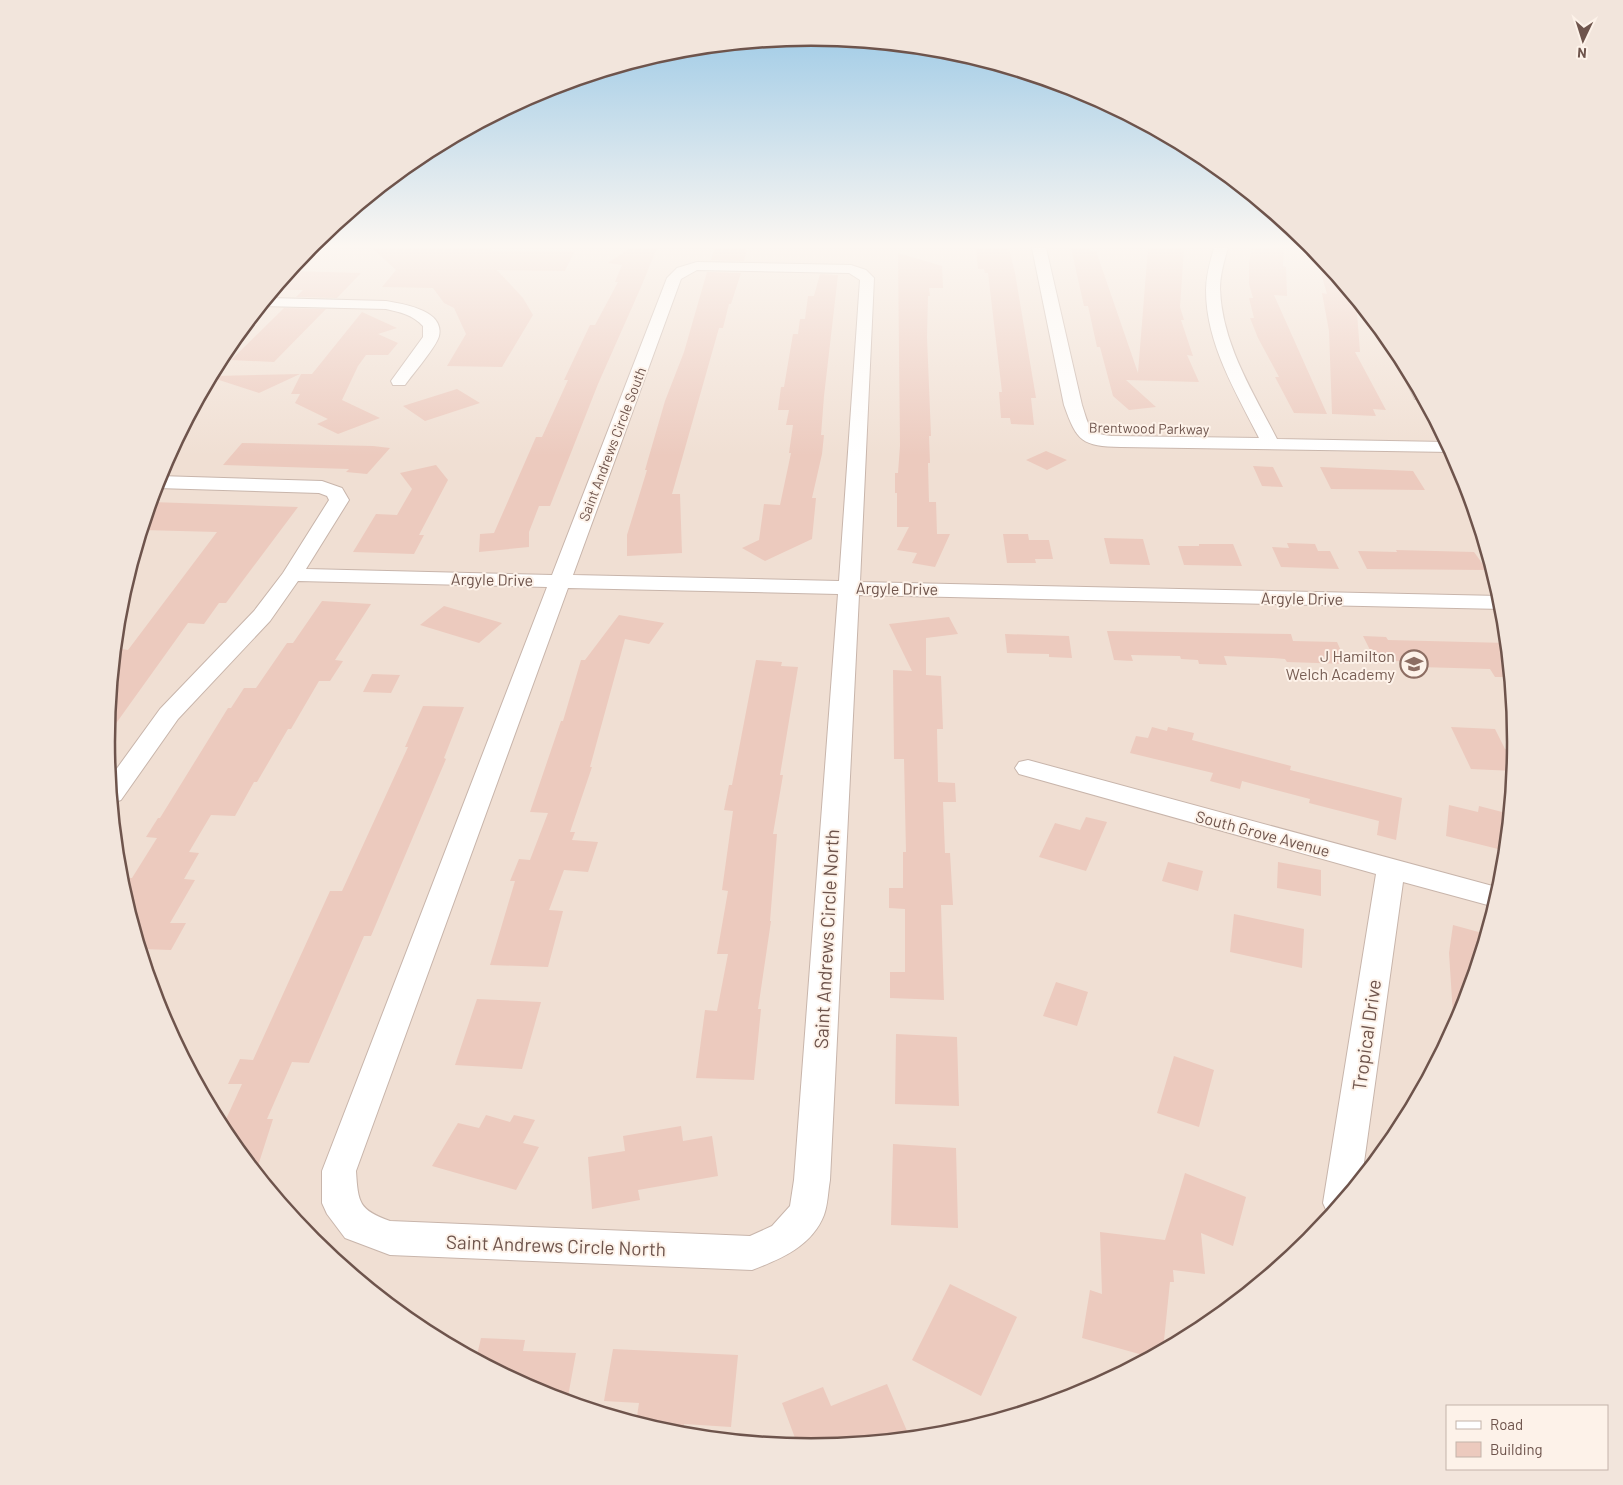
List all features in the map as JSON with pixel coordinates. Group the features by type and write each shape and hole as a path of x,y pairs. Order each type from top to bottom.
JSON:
{"street":[{"path":"399,381 431,337 431,325 422,317"},
{"name":"Saint Andrews Circle South","path":"560,580 661,317"},
{"name":"Saint Andrews Circle South","path":"847,587 866,317"},
{"name":"Brentwood Parkway","path":"1054,317 1073,405 1081,427 1085,434 1102,441 1436,434"},
{"path":"1217,317 1219,331 1226,351 1267,437"},
{"name":"Brentwood Parkway","path":"1267,437 1441,447"},
{"path":"117,787 170,714 194,686 246,634 292,574 334,511 339,500 335,492 322,486 166,482"},
{"name":"Argyle Drive","path":"292,574 1493,603"},
{"name":"Saint Andrews Circle North","path":"560,580 339,1171 340,1203 358,1226 390,1238 752,1253 786,1238 807,1213 812,1180 847,587"},
{"name":"South Grove Avenue","path":"1028,768 1490,896"},
{"name":"Tropical Drive","path":"1344,1191 1391,868"}],"shaded area":[{"path":"260,317 1363,317 1414,394 1455,476 1484,562 1502,652 1508,742 1502,833 1494,878 1484,923 1455,1009 1414,1091 1390,1129 1335,1202 1304,1235 1271,1266 1198,1321 1160,1345 1078,1386 992,1415 947,1425 902,1433 812,1439 721,1433 676,1425 631,1415 545,1386 463,1345 425,1321 352,1266 319,1235 288,1202 233,1129 209,1091 168,1009 139,923 129,878 121,833 115,742 121,652 139,562 168,476 187,435 209,394"}],"building":[{"path":"275,317 318,317 274,362 231,360"},
{"path":"358,317 374,317 397,328 378,334 398,343 388,355 366,355 358,366 342,400 380,418 338,434 317,424 328,419 295,403 300,394 291,394 301,374 312,374"},
{"path":"458,317 532,317 502,367 447,366 466,334"},
{"path":"599,317 628,317 598,384 550,506 539,506 529,532 529,547 479,552 480,534 494,533 536,437 542,437 568,380 564,380 590,325 595,325"},
{"path":"694,317 726,317 723,328 719,328 672,494 680,494 682,553 627,556 627,535 647,470 645,470 665,401 684,352"},
{"path":"805,317 833,317 824,396 821,435 824,435 822,454 812,498 816,498 812,539 765,561 742,548 759,540 764,504 780,505 791,453 789,453 793,425 786,425 789,410 778,410 781,387 784,387 793,334 798,334 800,319 805,319"},
{"path":"899,317 927,317 931,436 929,436 930,463 928,463 929,502 936,502 937,534 950,534 935,567 912,563 917,553 897,550 909,527 897,527 895,473 898,473 900,446"},
{"path":"993,317 1022,317 1036,398 1031,398 1034,425 1011,424 1010,418 1001,418 999,392 1002,392"},
{"path":"1090,317 1119,317 1138,373 1142,317 1183,317 1184,320 1181,320 1193,356 1187,355 1199,382 1126,380 1156,407 1129,410 1113,396 1100,347 1097,347"},
{"path":"1284,317 1327,414 1294,413 1275,377 1279,377 1258,338 1250,318"},
{"path":"1326,317 1357,317 1360,352 1355,352 1386,410 1373,409 1376,416 1332,414 1329,331"},
{"path":"300,374 259,393 218,380 220,376"},
{"path":"457,389 480,403 425,421 403,406"},
{"path":"242,443 390,448 367,474 346,472 349,469 223,465"},
{"path":"1046,451 1067,460 1047,470 1026,460"},
{"path":"436,465 448,480 419,535 424,535 414,554 353,552 376,514 397,515 412,489 400,473"},
{"path":"1253,466 1273,467 1283,487 1262,486"},
{"path":"1320,467 1413,471 1425,490 1331,489"},
{"path":"158,502 298,507 226,603 219,603 204,624 188,623 116,724 122,649 128,650 217,532 149,530"},
{"path":"1003,534 1028,534 1029,540 1049,540 1053,559 1035,559 1036,563 1007,563"},
{"path":"1104,538 1143,539 1150,565 1110,564"},
{"path":"1287,543 1315,544 1318,551 1330,551 1339,569 1281,567 1272,547 1289,548"},
{"path":"1199,544 1233,544 1242,566 1184,565 1178,546 1199,546"},
{"path":"1396,550 1474,552 1486,570 1367,569 1358,551 1397,552"},
{"path":"322,601 371,604 335,660 343,661 330,681 319,681 257,782 254,782 235,816 211,815 189,852 199,853 184,879 195,880 170,923 186,923 171,950 147,949 129,878 132,878 157,838 146,837 158,818 160,818 228,708 231,708 244,688 256,688 287,643 293,643"},
{"path":"444,606 502,623 479,643 420,625"},
{"path":"619,615 664,623 649,644 625,639 590,767 592,767 570,832 575,832 572,840 598,842 588,872 564,870 549,910 563,911 548,967 490,965 515,881 510,881 519,859 530,860 548,813 530,812 561,721 563,721 581,660 585,660"},
{"path":"949,617 958,634 926,638 926,675 941,676 943,729 937,729 938,782 955,783 956,802 943,802 945,853 950,853 953,905 941,905 944,1000 890,998 890,972 905,972 905,909 889,908 889,888 903,888 903,852 906,852 904,759 894,759 893,670 912,671 889,624"},
{"path":"1107,631 1291,634 1293,641 1337,642 1347,664 1287,662 1285,659 1224,656 1227,665 1199,664 1198,660 1181,659 1180,656 1131,655 1133,661 1114,660"},
{"path":"1005,634 1069,636 1072,658 1049,657 1049,654 1007,653"},
{"path":"1363,636 1386,637 1388,640 1500,643 1504,677 1495,677 1490,669 1419,667 1416,662 1394,661 1391,654 1372,654"},
{"path":"756,660 782,662 781,666 798,667 780,775 783,775 773,834 777,834 771,921 758,1009 761,1009 754,1080 696,1078 705,1010 717,1011 728,954 717,954 728,891 722,890 733,811 724,810 729,785 732,785"},
{"path":"372,674 400,675 391,693 363,692"},
{"path":"423,706 464,707 444,758 446,759 371,936 364,936 309,1063 292,1062 267,1119 273,1119 258,1165 226,1118 242,1084 228,1084 240,1059 253,1060 330,891 342,891 408,747 405,747"},
{"path":"1152,727 1167,731 1168,727 1194,733 1192,740 1291,766 1290,770 1402,798 1396,840 1377,835 1379,821 1309,803 1310,799 1242,781 1240,789 1210,781 1213,773 1130,753 1136,736 1148,738"},
{"path":"1451,727 1495,729 1505,749 1508,749 1507,771 1471,769"},
{"path":"1449,805 1478,812 1479,806 1504,812 1499,849 1446,836"},
{"path":"1086,817 1107,822 1086,871 1039,857 1055,823 1080,830"},
{"path":"1168,862 1203,871 1198,891 1162,881"},
{"path":"1278,862 1321,870 1321,896 1277,888"},
{"path":"1234,914 1304,929 1302,968 1230,952"},
{"path":"1453,925 1481,933 1453,1013 1449,953"},
{"path":"1056,982 1088,992 1077,1026 1043,1016"},
{"path":"477,999 541,1002 522,1069 455,1065"},
{"path":"896,1034 957,1037 959,1106 895,1104"},
{"path":"1174,1056 1214,1070 1199,1127 1157,1113"},
{"path":"486,1115 510,1122 514,1115 535,1120 523,1143 539,1147 516,1190 432,1166 458,1123 479,1128"},
{"path":"681,1126 683,1141 712,1136 718,1176 638,1190 640,1200 592,1209 588,1157 625,1151 623,1136"},
{"path":"893,1144 956,1148 958,1228 891,1225"},
{"path":"1185,1173 1246,1197 1233,1246 1201,1233 1205,1274 1173,1270 1174,1282 1170,1282 1164,1343 1142,1355 1082,1338 1090,1290 1102,1294 1100,1232 1165,1240"},
{"path":"950,1284 1017,1317 981,1396 912,1360"},
{"path":"481,1338 525,1340 523,1351 576,1353 568,1395 545,1386 477,1353"},
{"path":"613,1349 738,1355 731,1427 676,1425 637,1416 639,1403 604,1401"},
{"path":"887,1384 907,1431 857,1437 795,1438 782,1403 823,1387 831,1406"}],"place":[{"name":"J Hamilton Welch Academy","path":"1414,664"}]}
